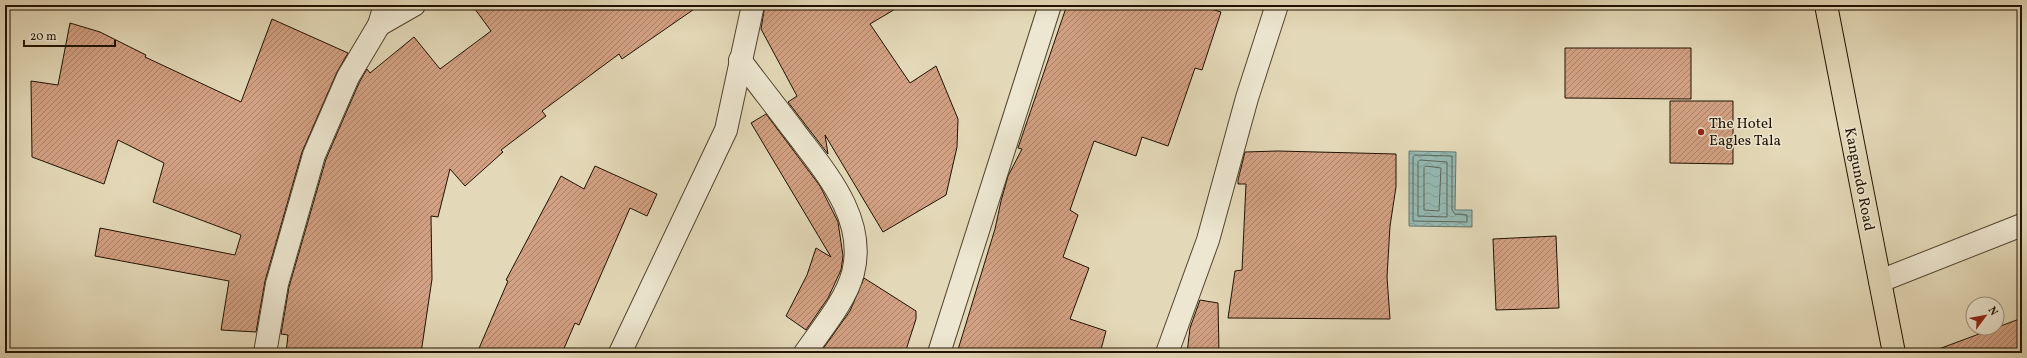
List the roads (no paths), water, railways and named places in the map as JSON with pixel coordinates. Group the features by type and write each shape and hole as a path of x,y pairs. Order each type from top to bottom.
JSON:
{"highway":[{"name":"Kangundo Road","path":"1826,5 1894,353"}],"street":[{"path":"265,353 277,284 314,155 348,77 382,15 414,5"},
{"path":"620,353 726,130 753,5"},
{"path":"939,353 1050,5"},
{"path":"1167,353 1208,240 1247,98 1277,5"},
{"path":"740,60 833,183 846,208 854,231 856,254 853,272 846,292 805,353"},
{"path":"1880,281 2022,225"}],"water":[{"path":"1409,151 1456,152 1455,210 1472,210 1472,227 1409,226"}],"place":[{"name":"The Hotel Eagles Tala","path":"1701,132"}]}
